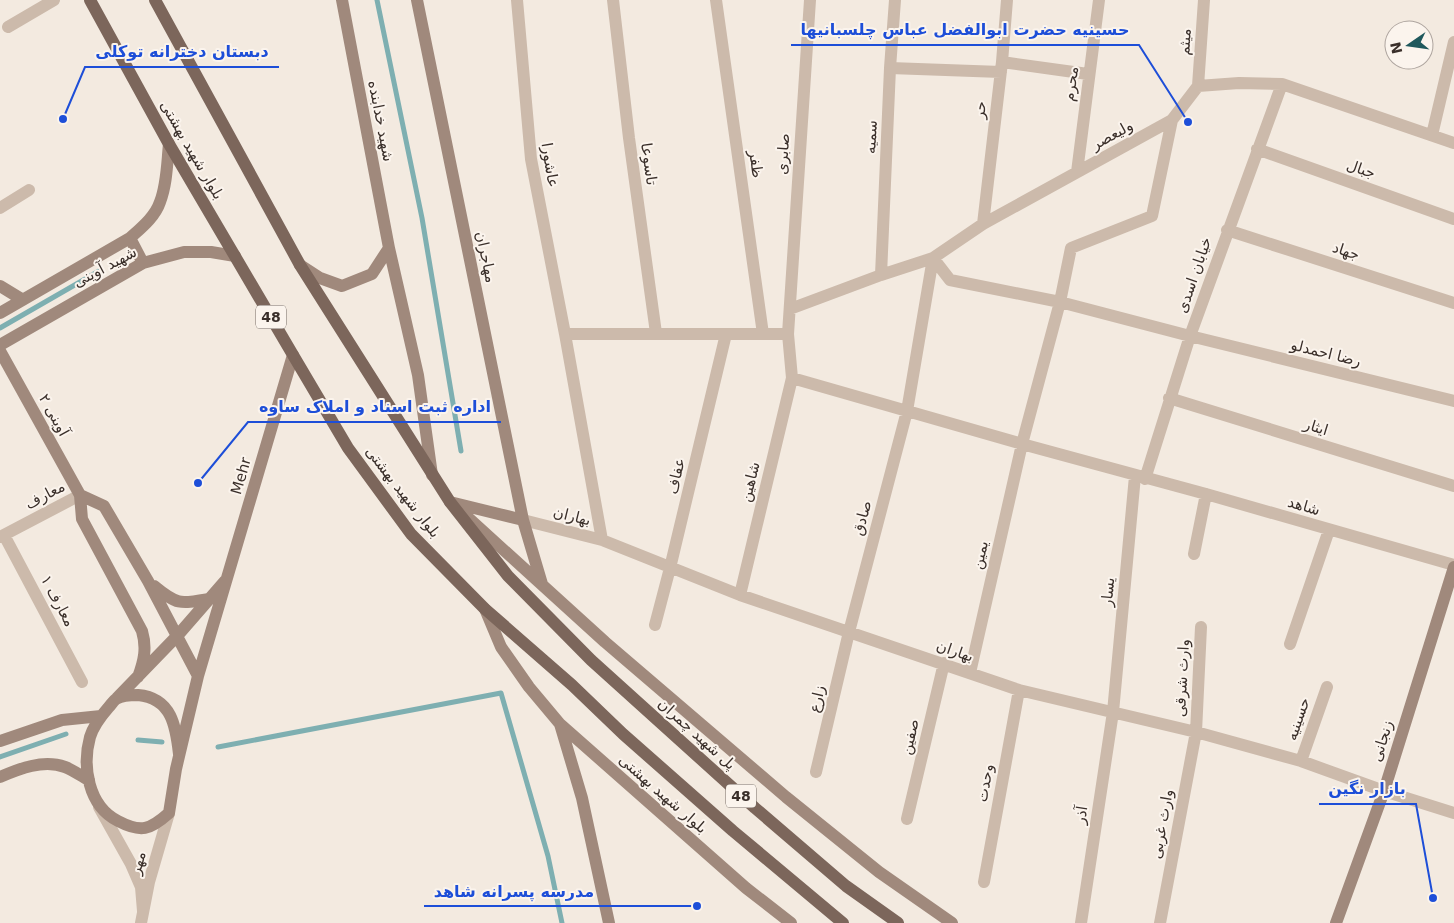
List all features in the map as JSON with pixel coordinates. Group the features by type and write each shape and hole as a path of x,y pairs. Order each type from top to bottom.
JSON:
{"main road":[{"name":"بلوار شهید بهشتی","path":"90,0 169,144 292,356 348,448 411,534 485,609"},
{"name":"بلوار شهید بهشتی","path":"155,0 300,265 450,502 508,576"},
{"name":"پل شهید چمران","path":"508,576 591,660 769,820 846,886 898,923"},
{"name":"48","path":"485,609 733,831 843,923"}],"street":[{"path":"8,27 54,0"},
{"name":"شهید خدابنده","path":"342,0 389,248 418,375 432,474"},
{"name":"مهاجران","path":"416,0 523,520 542,584"},
{"name":"عاشورا","path":"517,0 531,159 602,540"},
{"name":"تاسوعا","path":"613,0 630,147 656,333"},
{"name":"ظفر","path":"716,0 763,334"},
{"name":"صابری","path":"788,334 810,0"},
{"name":"سمیه","path":"881,275 890,68 895,0"},
{"name":"حر","path":"983,224 1001,67 1006,0"},
{"name":"محرم","path":"1077,172 1088,74 1099,0"},
{"name":"میثم","path":"1198,86 1204,0"},
{"path":"1432,135 1454,42"},
{"path":"890,68 1001,67 1088,74"},
{"path":"1198,86 1239,83 1282,84 1454,143"},
{"name":"خیابان اسدی","path":"1140,477 1227,230 1282,84"},
{"name":"ولیعصر","path":"790,309 933,258 983,224 1172,120 1198,86"},
{"name":"یمین","path":"970,673 1022,444 1060,302 1071,248 1152,216 1172,120"},
{"name":"شهید آوینی","path":"0,313 130,238 148,221 160,203 166,174 169,144"},
{"name":"جبال","path":"1257,149 1454,218"},
{"path":"0,208 29,190"},
{"name":"جهاد","path":"1227,230 1454,302"},
{"path":"130,238 143,263"},
{"path":"300,265 320,278 342,286 372,274 389,248"},
{"name":"شهید آوینی","path":"0,345 143,263 184,252 211,252 235,256"},
{"name":"رضا احمدلو","path":"933,258 950,280 1060,302 1454,401"},
{"name":"صادق","path":"849,632 907,411 933,258"},
{"path":"0,286 23,300"},
{"path":"565,334 788,334"},
{"name":"عفاف","path":"655,625 726,334"},
{"name":"شاهین","path":"740,594 792,378 788,334"},
{"name":"۲ آوینی","path":"0,350 80,495"},
{"name":"Mehr","path":"179,754 198,676 292,356"},
{"name":"شاهد","path":"792,378 1206,494 1454,566"},
{"name":"ایثار","path":"1169,398 1454,486"},
{"name":"یسار","path":"1113,712 1140,477"},
{"path":"1194,554 1206,494"},
{"path":"138,677 145,659 145,643 142,631 82,519 80,495 104,506 178,635 198,676"},
{"name":"معارف","path":"2,536 80,495"},
{"path":"450,502 523,520"},
{"name":"بلوار شهید بهشتی","path":"450,502 606,642 786,797 879,872 952,923"},
{"name":"بهاران","path":"523,520 602,540 740,594 1019,690 1196,732 1301,761 1384,792 1454,813"},
{"path":"1290,644 1329,530"},
{"name":"معارف ۱","path":"2,536 82,682"},
{"name":"زنجانی","path":"1336,923 1384,792 1454,566"},
{"name":"Mehr","path":"116,699 178,635 228,577"},
{"path":"148,581 170,600 177,603 208,599"},
{"name":"بلوار شهید بهشتی","path":"485,609 501,647 529,687 560,724 746,888 791,923"},
{"name":"وارث شرقی","path":"1196,732 1201,626"},
{"name":"زارع","path":"816,772 849,632"},
{"name":"صفین","path":"907,819 944,664"},
{"name":"حسینیه","path":"1301,761 1327,687"},
{"name":"وحدت","path":"984,882 1019,690"},
{"path":"96,801 114,819 130,827 140,829 151,826 169,813 179,754 177,730 169,712 148,696 127,695 116,699 101,716 91,736 87,760 89,780 96,801 131,864 141,887 142,917"},
{"name":"آذر","path":"1081,923 1113,712"},
{"path":"0,741 62,720 101,716"},
{"path":"560,724 582,798 609,923"},
{"name":"وارث غربی","path":"1160,923 1196,732"},
{"path":"0,777 27,766 50,765 64,767 89,780"},
{"name":"مهر","path":"142,917 169,813"}],"waterway":[{"path":"377,0 422,218 461,451"},
{"path":"0,328 99,271"},
{"path":"218,747 501,693 548,856 562,923"},
{"path":"0,757 66,734"},
{"path":"138,740 162,742"}],"place":[{"name":"دبستان دخترانه توکلی","path":"63,119"},
{"name":"حسینیه حضرت ابوالفضل عباس چلسبانیها","path":"1188,122"},
{"name":"اداره ثبت اسناد و املاک ساوه","path":"198,483"},
{"name":"بازار نگین","path":"1433,898"},
{"name":"مدرسه پسرانه شاهد","path":"697,906"}]}
